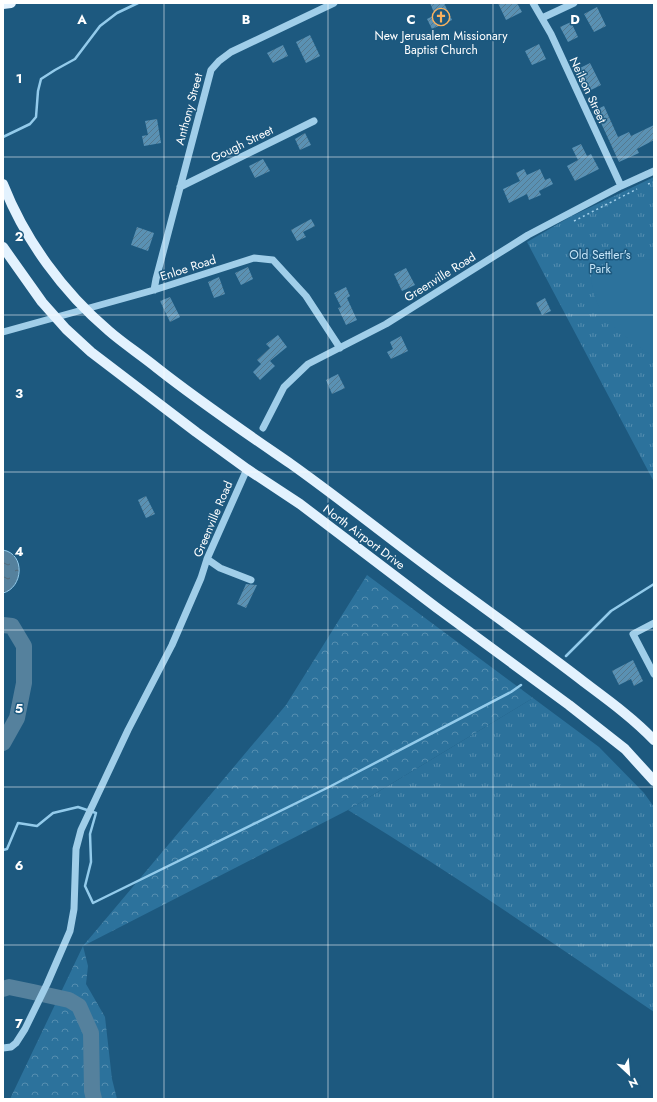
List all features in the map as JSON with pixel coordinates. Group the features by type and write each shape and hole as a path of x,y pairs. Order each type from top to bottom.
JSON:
{"main road":[{"path":"3,4 11,3"},
{"name":"North Airport Drive","path":"3,184 16,215 31,240 63,284 86,310 109,331 212,409 317,482 448,582 618,707 654,740"},
{"name":"North Airport Drive","path":"3,247 28,284 56,318 91,352 247,469 300,504 431,604 594,724 625,750 654,781"}],"street":[{"name":"Anthony Street","path":"154,290 211,70 219,61 231,52 334,3"},
{"name":"Neilson Street","path":"533,3 542,18 621,186"},
{"path":"542,18 574,3"},
{"name":"Gough Street","path":"180,187 314,120"},
{"name":"Greenville Road","path":"263,428 280,393 291,379 308,364 386,324 528,235 621,186 654,171"},
{"name":"Enloe Road","path":"3,332 154,290 254,258 273,260 306,296 340,348"},
{"name":"Greenville Road","path":"3,1048 12,1047 25,1029 62,951 71,925 76,878 76,849 81,830 128,730 172,646 201,578 207,559 247,469"},
{"path":"207,559 220,568 251,580"},
{"path":"654,623 633,634 654,674"}],"path":[{"path":"648,184 654,182"},
{"path":"570,222 637,190"}],"green space":[{"name":"Old Settler's Park","path":"654,177 654,482 527,242 570,217"},
{"path":"653,259 654,358 620,332 603,313 593,288 591,273 609,263 642,263 642,260"},
{"path":"367,575 533,698 348,810 83,946 286,705"},
{"path":"533,698 599,747 644,793 654,807 654,1012 464,883 348,810"},
{"path":"83,946 88,966 86,984 105,1017 112,1079 117,1099 10,1099"}],"water":[{"path":"3,550 16,558 19,571 15,585 10,590 3,593"}],"building":[{"name":"New Jerusalem Missionary Baptist Church","path":"430,3 444,3 452,20 432,29 427,19 435,15"},
{"path":"498,3 517,3 522,12 506,20"},
{"path":"597,7 606,26 594,32 584,14"},
{"path":"571,22 578,37 568,42 560,27"},
{"path":"310,35 320,56 306,63 296,42"},
{"path":"539,44 546,59 532,65 525,51"},
{"path":"283,45 288,56 273,63 267,53"},
{"path":"590,63 601,85 589,91 578,69"},
{"path":"604,106 618,137 629,132 631,136 654,125 654,140 637,149 639,153 619,162 595,110"},
{"path":"157,119 161,143 144,146 142,136 148,135 145,121"},
{"path":"305,133 311,145 300,150 295,139"},
{"path":"581,144 587,156 591,154 599,169 575,181 567,166 578,160 572,148"},
{"path":"263,159 270,171 255,178 249,166"},
{"path":"524,169 527,175 540,169 545,180 550,178 553,184 539,191 541,195 529,200 527,194 509,203 503,189 520,181 516,173"},
{"path":"311,219 315,226 303,232 306,237 297,241 291,230"},
{"path":"137,227 154,233 148,251 131,245"},
{"path":"248,267 253,279 241,285 235,273"},
{"path":"406,268 415,285 402,291 394,274"},
{"path":"219,277 225,294 214,298 208,282"},
{"path":"346,287 350,296 347,298 357,320 346,325 338,308 341,307 334,293"},
{"path":"170,297 180,317 170,322 160,301"},
{"path":"545,298 551,311 542,315 536,303"},
{"path":"278,335 287,347 270,361 275,366 260,380 253,372 261,364 257,360 270,348 266,344"},
{"path":"401,336 408,351 391,359 387,352 393,349 390,342"},
{"path":"338,374 345,388 332,394 326,380"},
{"path":"146,496 155,514 146,518 138,500"},
{"path":"246,584 257,585 246,608 237,604"},
{"path":"633,660 643,681 634,686 631,679 619,685 612,671"}],"waterway":[{"path":"3,137 30,124 36,117 38,91 41,79 75,59 100,26 117,13 138,3"},
{"path":"566,656 611,611 654,584"},
{"path":"3,625 12,626 24,646 24,683 17,718 3,743"},
{"path":"3,850 7,849 18,823 37,826 53,813 78,807 96,813 90,834 91,862 85,886 93,903 331,786 511,692 521,685"},
{"path":"3,989 9,987 69,1000 79,1006 91,1033 92,1091 94,1099"}],"place":[{"name":"New Jerusalem Missionary Baptist Church","path":"441,17"}]}
